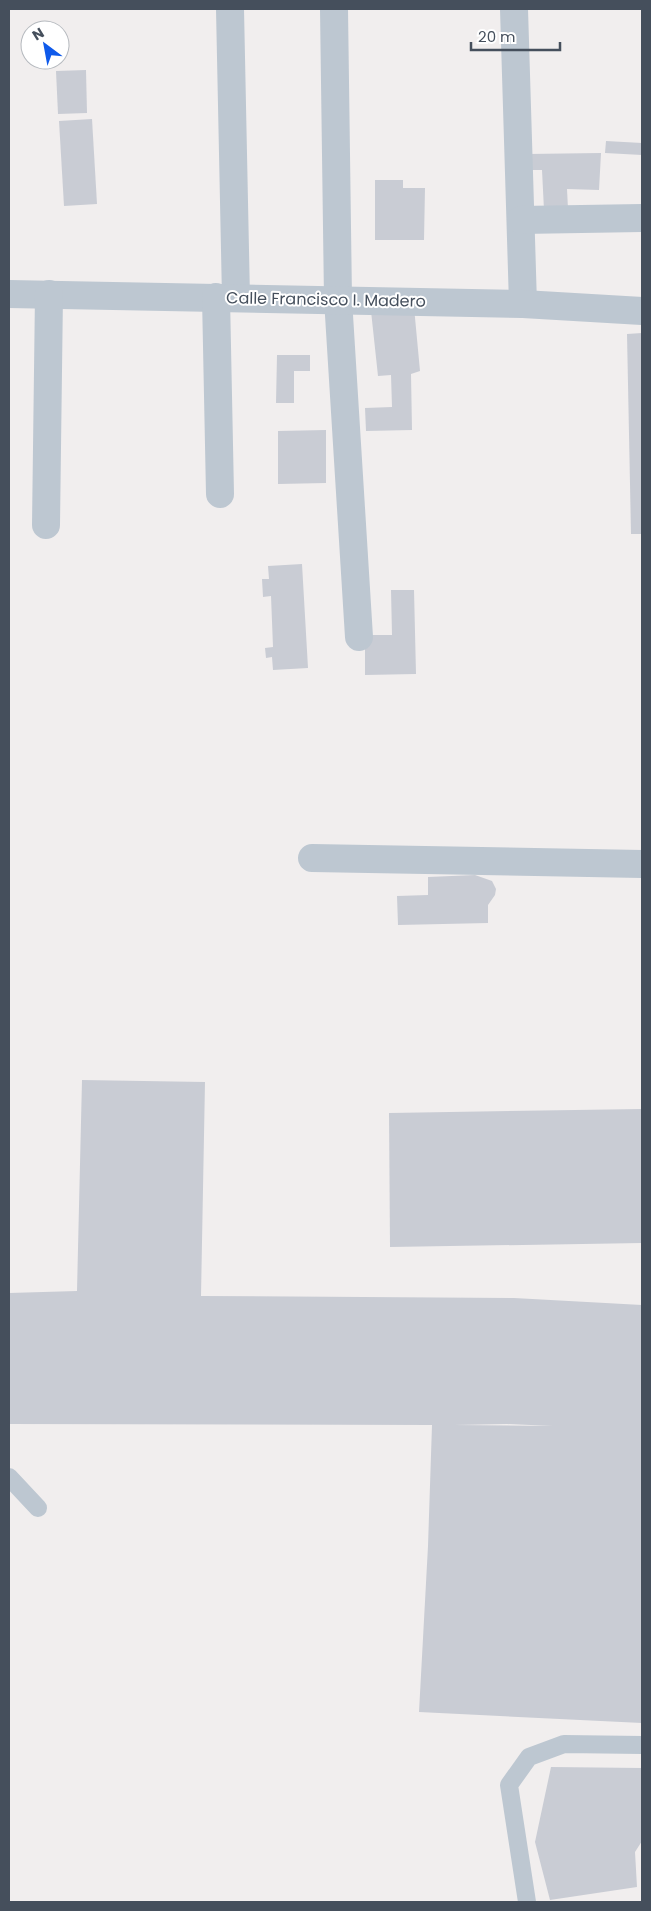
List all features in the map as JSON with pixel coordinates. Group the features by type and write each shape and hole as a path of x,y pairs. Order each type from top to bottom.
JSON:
{"street":[{"path":"220,494 226,297 230,9"},
{"path":"334,9 338,300 359,637"},
{"path":"514,9 523,304"},
{"path":"521,220 642,218"},
{"name":"Calle Francisco I. Madero","path":"9,294 523,304 642,311"},
{"path":"46,525 49,294"},
{"path":"312,858 642,864"}],"lane":[{"path":"9,1477 38,1508"},
{"path":"527,1902 509,1785 529,1757 564,1744 642,1745"}],"building":[{"path":"86,70 87,113 58,114 56,71"},
{"path":"92,119 97,204 64,206 59,121"},
{"path":"606,141 642,143 642,155 605,153"},
{"path":"601,153 599,190 567,189 568,209 544,210 542,170 528,170 527,154"},
{"path":"375,180 403,180 403,188 425,188 424,240 375,240"},
{"path":"414,307 420,371 411,374 412,430 366,431 365,408 392,407 391,375 378,376 371,311"},
{"path":"642,333 642,534 631,534 627,334"},
{"path":"277,355 310,355 310,371 294,371 294,403 276,403"},
{"path":"326,430 326,483 278,484 278,431"},
{"path":"302,564 308,668 273,670 272,657 266,658 265,648 273,647 271,596 263,597 262,579 269,579 268,566"},
{"path":"391,590 414,590 416,674 365,675 365,635 392,635"},
{"path":"475,875 492,881 496,889 495,895 488,905 488,923 398,925 397,896 428,895 428,877"},
{"path":"82,1080 205,1082 201,1296 514,1298 642,1305 642,1723 419,1712 432,1425 9,1424 9,1293 77,1291","holes":["507,1424 553,1426 454,1425"]},
{"path":"642,1109 642,1243 390,1247 389,1113"},
{"path":"551,1767 642,1768 642,1841 635,1852 637,1887 550,1900 535,1842"}]}
